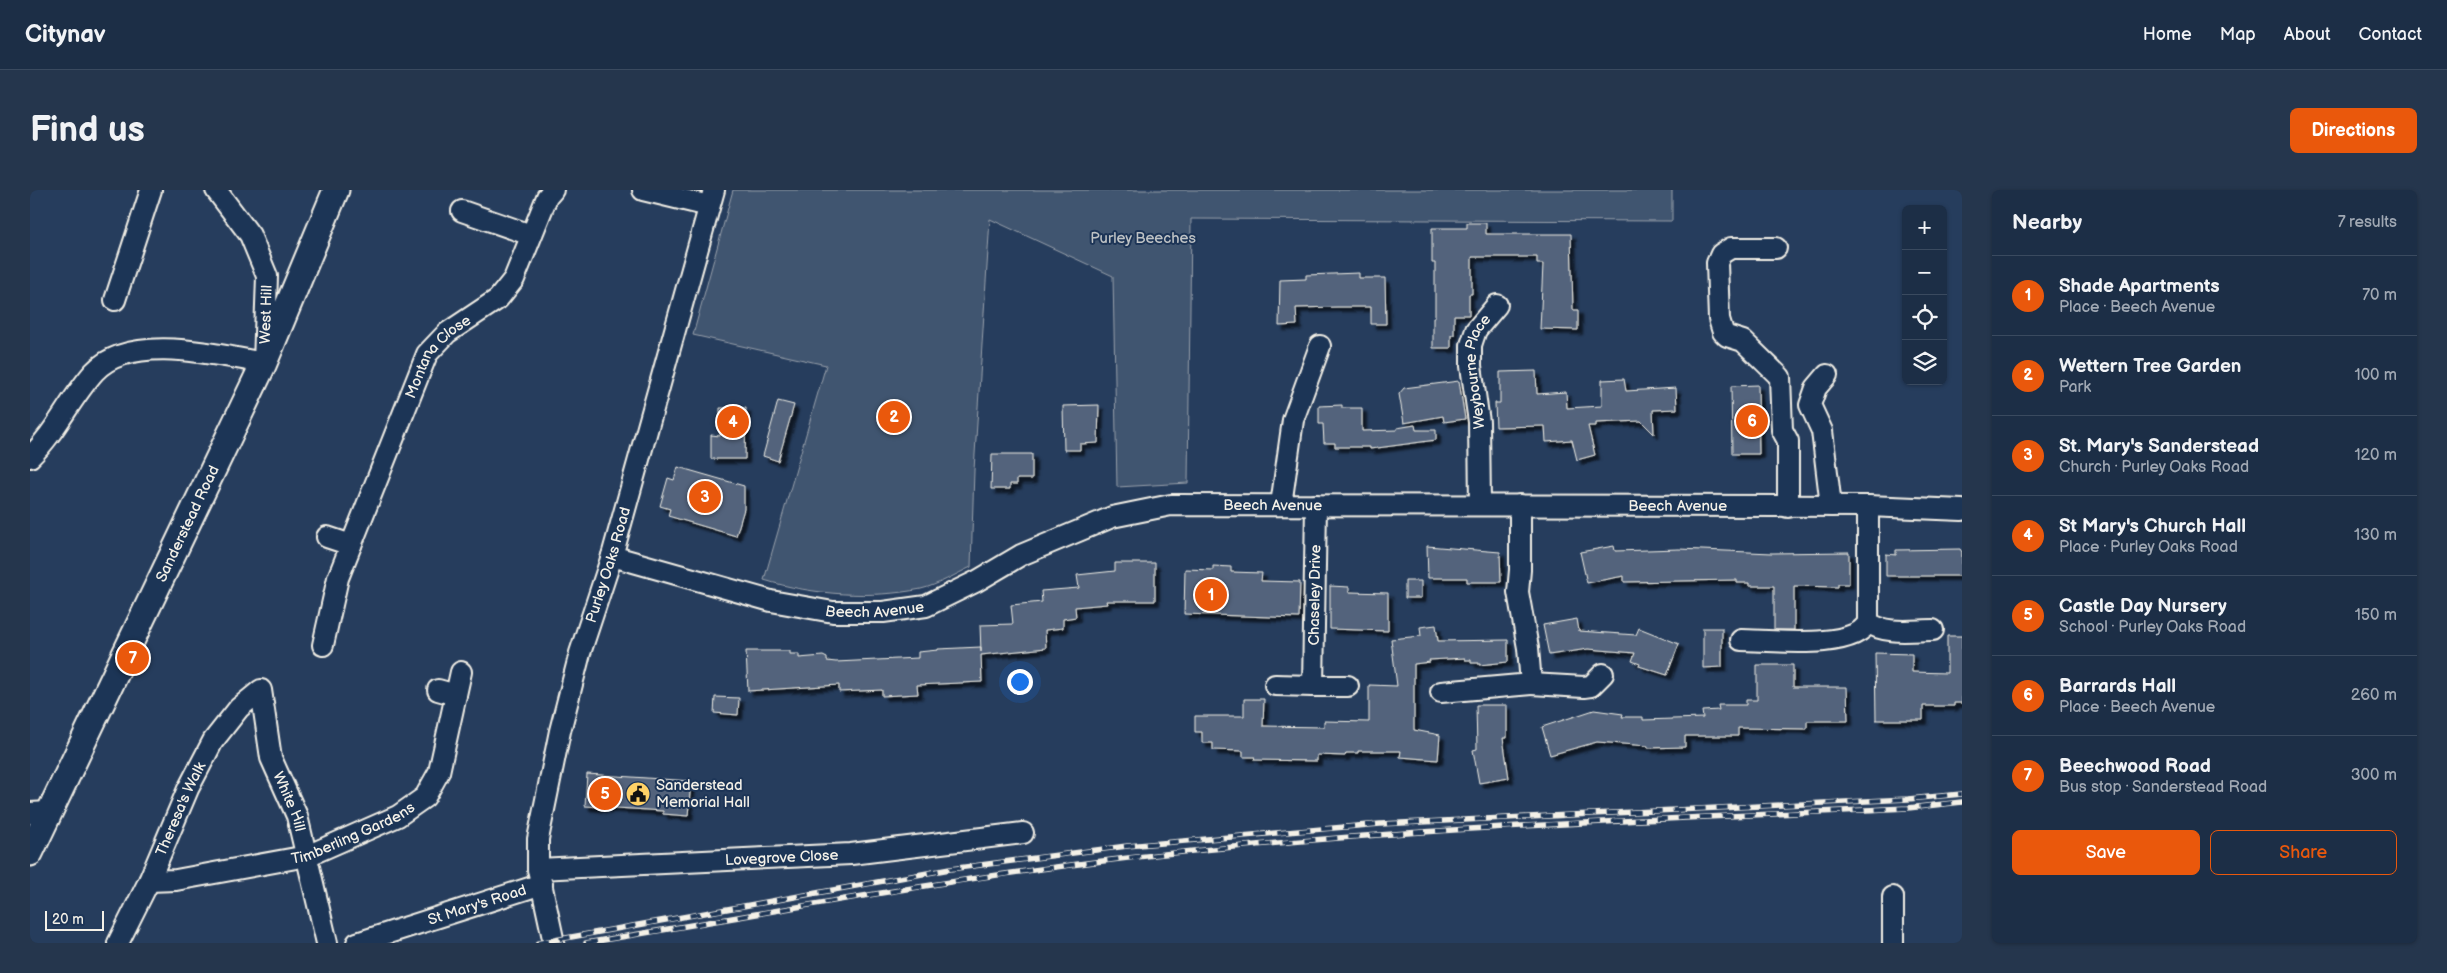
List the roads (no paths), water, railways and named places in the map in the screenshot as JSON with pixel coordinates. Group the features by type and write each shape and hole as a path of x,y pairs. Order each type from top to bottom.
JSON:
{"main road":[{"name":"Sanderstead Road","path":"31,849 40,813 264,363 336,190"}],"street":[{"path":"115,300 150,190"},
{"name":"West Hill","path":"216,190 250,235 267,276 264,363"},
{"name":"Montana Close","path":"323,645 338,578 427,354 447,333 498,299 514,279 547,197 553,190"},
{"path":"643,190 712,198"},
{"name":"Purley Oaks Road","path":"554,943 540,876 538,838 560,731 580,653 612,556 712,198"},
{"path":"462,211 531,235"},
{"path":"1776,248 1731,248 1721,254 1717,263 1719,319 1723,332 1727,336 1743,341 1780,377 1782,430 1788,441 1788,507"},
{"name":"Weybourne Place","path":"1480,505 1479,422 1471,366 1471,345 1476,330 1497,305"},
{"path":"1281,505 1293,420 1320,346"},
{"path":"30,457 47,440 71,400 96,370 122,354 154,349 191,350 264,363"},
{"path":"1827,375 1816,388 1810,405 1822,431 1831,506"},
{"name":"Beech Avenue","path":"612,556 772,601 833,612 883,612 926,606 977,581 1021,555 1112,517 1171,504 1868,506 1962,510"},
{"name":"Chaseley Drive","path":"1313,686 1316,505"},
{"path":"1520,505 1518,592 1532,684"},
{"path":"1741,640 1830,641 1852,636 1864,629 1868,622 1868,506"},
{"path":"327,537 351,545"},
{"path":"1868,622 1886,629 1933,630"},
{"name":"Timberling Gardens","path":"149,881 176,880 306,856 398,816 425,797 439,772 447,692 461,672"},
{"path":"1441,692 1532,684 1584,687 1591,686 1603,674"},
{"path":"1275,685 1348,686"},
{"name":"White Hill","path":"262,690 271,758 297,816 327,943"},
{"name":"Theresa's Walk","path":"118,943 149,881 188,789 213,741 239,708 262,690"},
{"name":"Lovegrove Close","path":"540,876 851,854 1023,833"},
{"name":"St Mary's Road","path":"357,943 540,876"},
{"path":"1893,897 1893,943"}],"railway":[{"path":"538,943 950,869 1127,846 1380,824 1908,799 1962,794"},
{"path":"586,943 992,876 1060,866 1225,848 1420,832 1908,808 1962,802"}],"place":[{"name":"Wettern Tree Garden","path":"894,417"},
{"name":"Barrards Hall","path":"1752,421"},
{"name":"St Mary's Church Hall","path":"733,422"},
{"name":"St. Mary's Sanderstead","path":"705,497"},
{"name":"Shade Apartments","path":"1211,595"},
{"name":"Beechwood Road","path":"133,658"},
{"name":"Castle Day Nursery","path":"605,794"},
{"name":"Sanderstead Memorial Hall","path":"638,794"}],"park label":[{"name":"Purley Beeches","path":"1143,238"}]}
